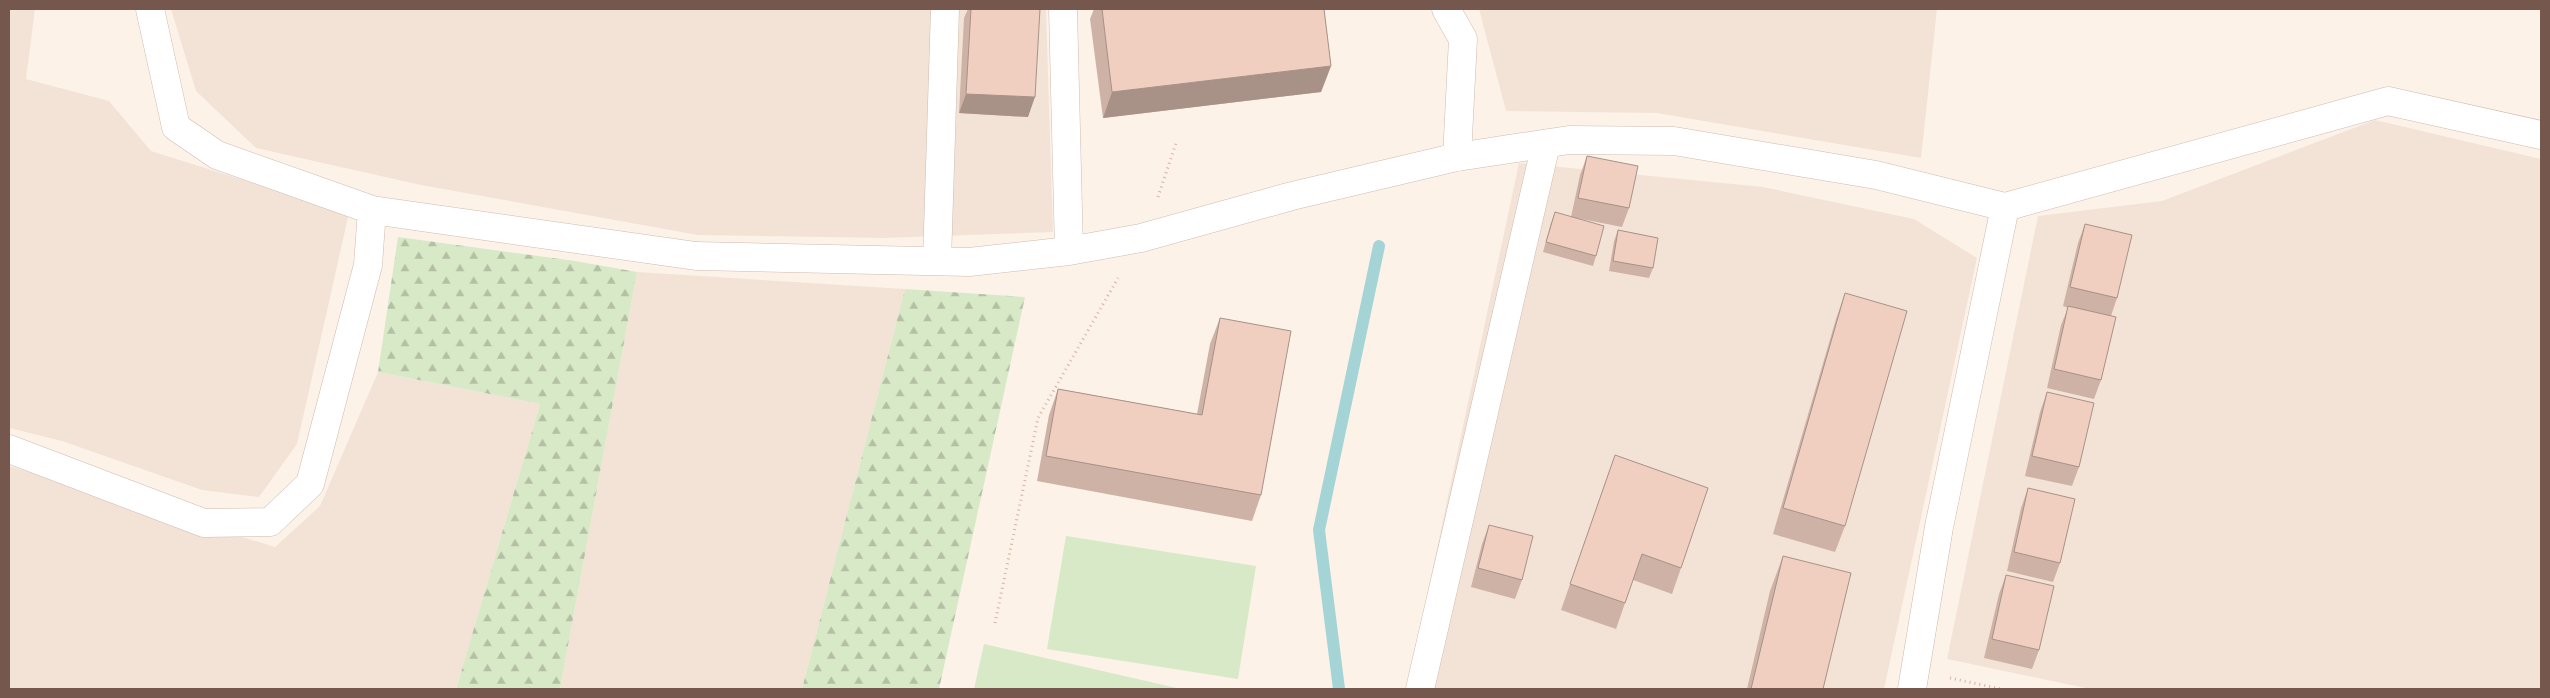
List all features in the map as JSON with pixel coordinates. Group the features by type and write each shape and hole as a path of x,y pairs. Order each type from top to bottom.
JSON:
{"street":[{"path":"150,9 176,128 217,155 372,210 696,256 970,262 1069,251 1141,238 1292,196 1457,157 1568,140 1674,141 1876,175 2005,207 2388,101 2541,134"},
{"path":"937,261 945,9"},
{"path":"1062,9 1069,251"},
{"path":"1446,9 1463,39 1457,157"},
{"path":"1420,689 1546,144"},
{"path":"1913,679 1939,527 2005,207"},
{"path":"9,449 204,523 270,522 310,484 368,264 372,210"}],"path":[{"path":"995,623 1038,418 1141,238 1154,211 1176,142"},
{"path":"1913,679 2001,689"}],"shaded area":[{"path":"9,9 35,9 26,79 109,101 151,151 349,213 297,444 259,497 202,490 62,441 9,428"},
{"path":"171,9 1046,9 1053,232 885,238 698,235 421,185 256,148 196,91"},
{"path":"1479,9 1937,9 1921,158 1657,113 1506,111"},
{"path":"2375,120 2541,159 2541,689 2090,689 1947,659 2038,216 2162,201"},
{"path":"1519,163 1763,187 1914,219 1977,258 1884,689 1407,689"},
{"path":"637,272 905,289 802,689 560,689"},
{"path":"378,372 540,404 456,689 9,689 9,466 275,547 320,506"}],"green space":[{"path":"398,237 575,261 637,272 560,689 456,689 540,404 378,372"},
{"path":"905,289 1025,297 939,689 802,689"},
{"path":"1066,536 1256,566 1238,679 1047,649"},
{"path":"984,644 1181,689 974,689"}],"building":[{"path":"971,9 1040,9 1035,97 966,94"},
{"path":"1102,9 1324,9 1331,66 1112,92"},
{"path":"1587,156 1638,166 1629,208 1578,198"},
{"path":"1555,212 1604,226 1596,256 1546,242"},
{"path":"2085,224 2132,235 2117,298 2070,287"},
{"path":"1618,230 1658,238 1653,268 1613,261"},
{"path":"1845,293 1907,311 1845,526 1783,508"},
{"path":"2068,306 2116,317 2101,380 2054,369"},
{"path":"1220,318 1291,331 1261,495 1046,456 1058,389 1202,415"},
{"path":"2047,392 2094,403 2079,467 2032,456"},
{"path":"1615,455 1708,488 1681,568 1642,554 1625,603 1570,584"},
{"path":"2028,488 2075,499 2060,563 2014,552"},
{"path":"1489,525 1533,536 1522,580 1478,568"},
{"path":"1783,556 1851,573 1823,689 1751,689"},
{"path":"2006,575 2054,586 2039,650 1992,639"}],"waterway":[{"path":"1339,689 1319,530 1379,246"}]}
